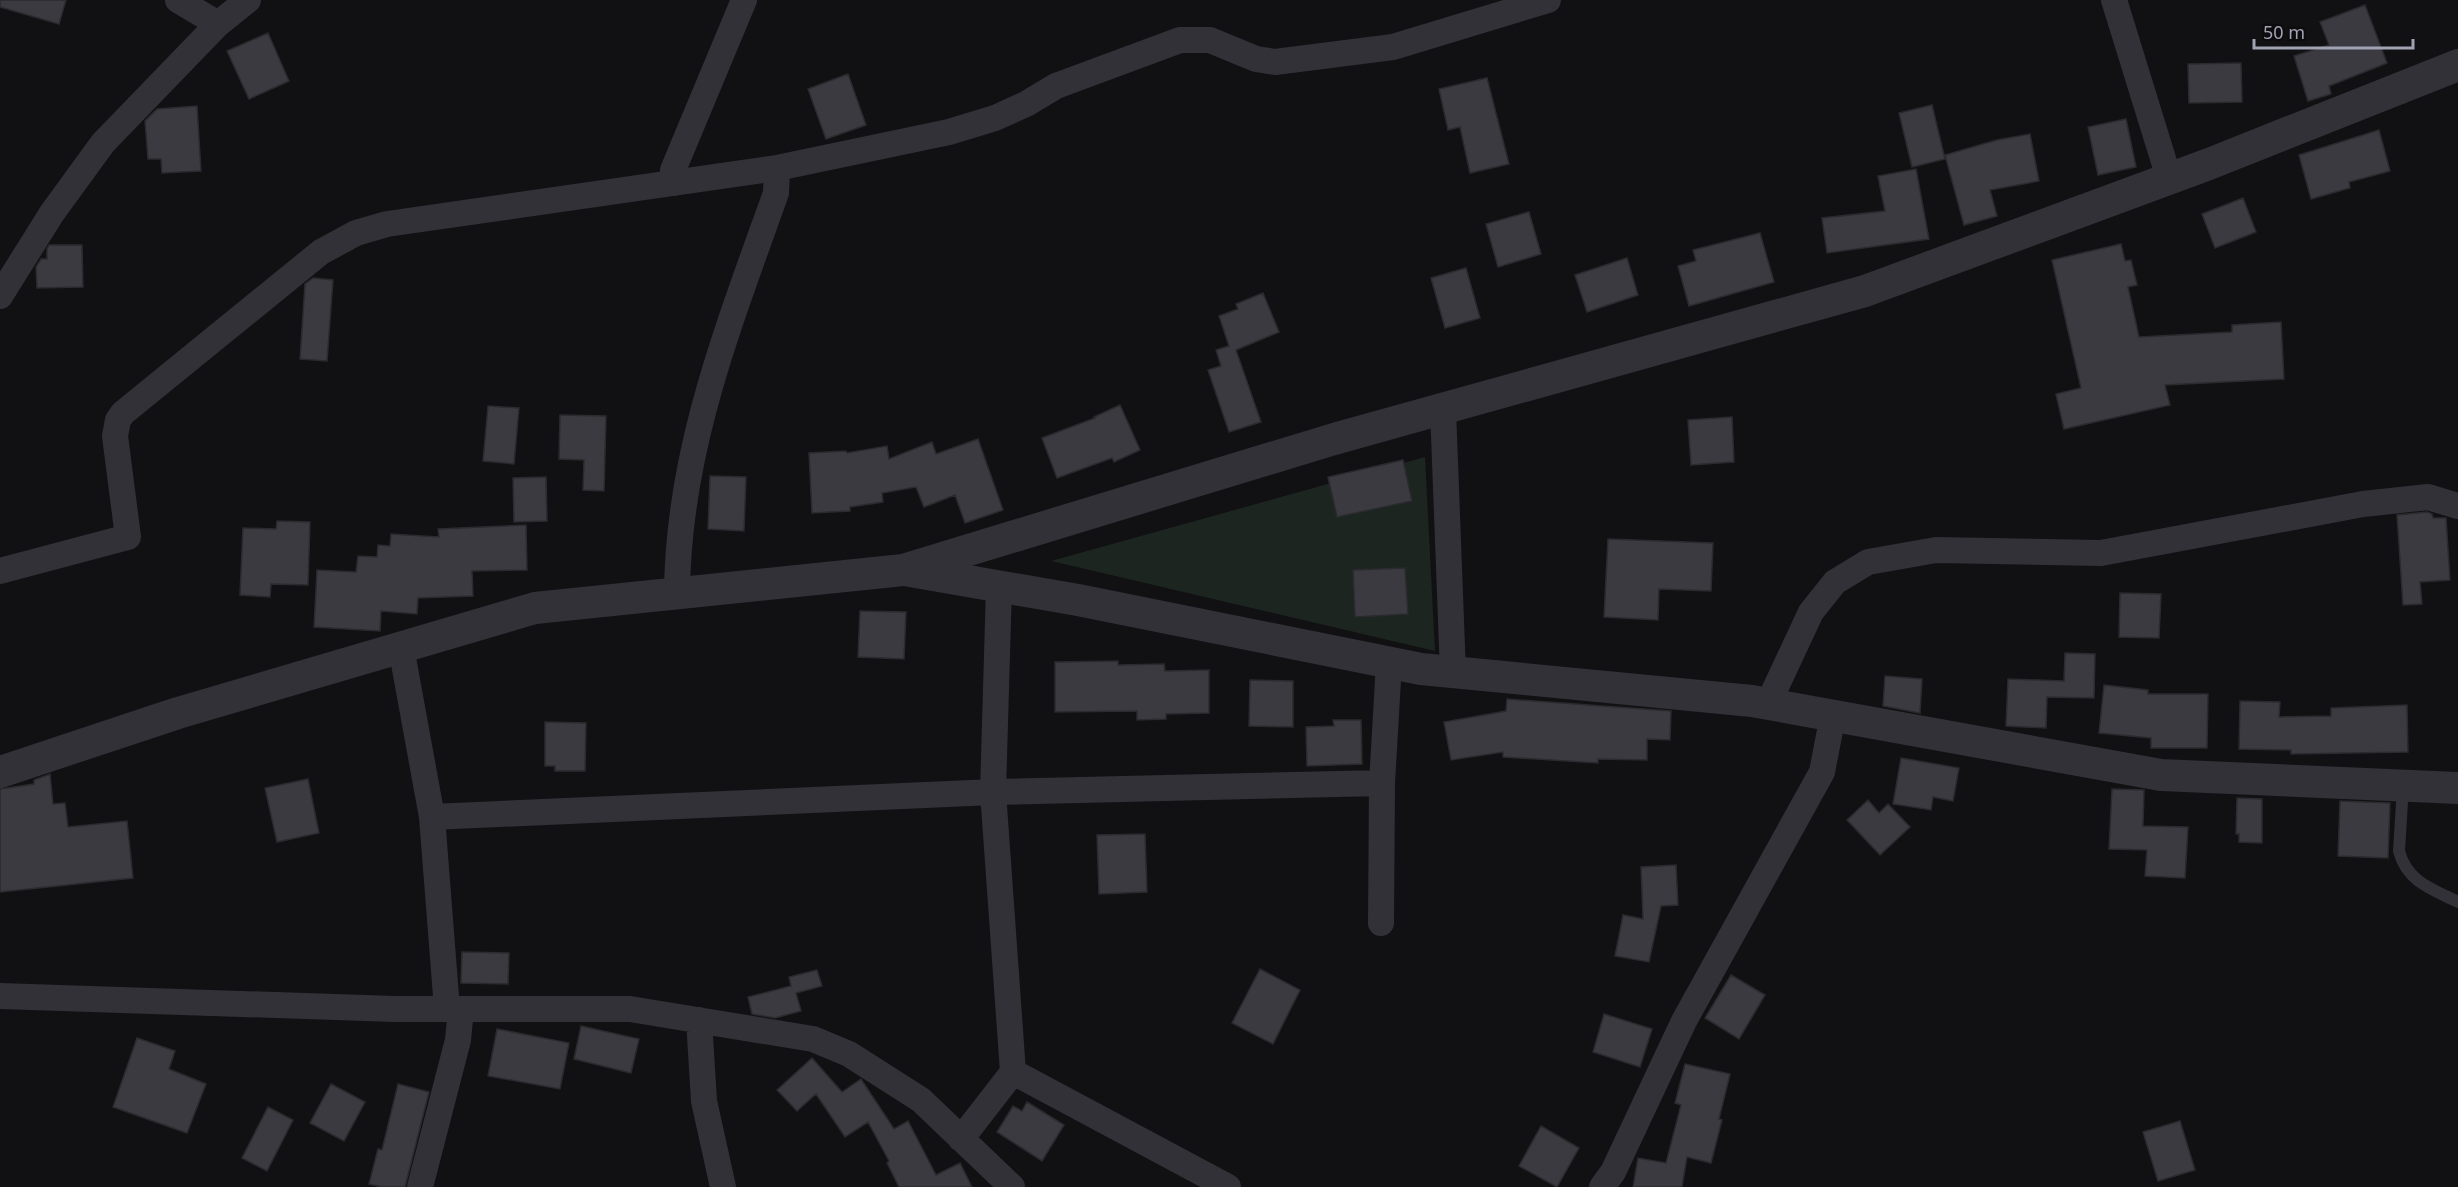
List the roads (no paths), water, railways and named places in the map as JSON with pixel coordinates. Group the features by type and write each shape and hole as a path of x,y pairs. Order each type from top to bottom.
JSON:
{"street":[{"path":"178,0 218,24"},
{"path":"0,296 52,213 103,142 218,24 248,0"},
{"path":"674,183 673,170 744,0"},
{"path":"0,571 128,537 115,436 118,420 123,413 321,252 356,233 387,224 777,168 972,126 1026,104 1056,87 1180,40 1210,40 1245,56 1275,62 1393,47 1548,0"},
{"path":"2114,0 2169,178"},
{"path":"0,772 178,713 535,608 903,570 1334,439 1864,291 2169,178 2458,65"},
{"path":"677,593 677,558 682,508 699,422 720,348 776,193 777,168"},
{"path":"1443,409 1453,673"},
{"path":"1767,704 1811,612 1835,582 1868,562 1936,550 2101,553 2363,504 2428,497 2458,506"},
{"path":"903,570 999,586 1389,663 1453,673 1767,704 2161,775 2458,788"},
{"path":"961,1138 1013,1072 993,792 999,586"},
{"path":"401,647 432,817 458,1040 420,1187"},
{"path":"1381,923 1382,783 1389,663"},
{"path":"1602,1187 1613,1172 1684,1021 1822,772 1833,715"},
{"path":"432,817 993,792 1382,783"},
{"path":"0,996 454,1009 630,1009 813,1040 849,1054 921,1100 1012,1187"},
{"path":"699,1020 704,1101 723,1187"},
{"path":"1013,1072 1228,1187"}],"lane":[{"path":"2403,785 2399,852 2401,861 2406,870 2421,884 2458,902"}]}
